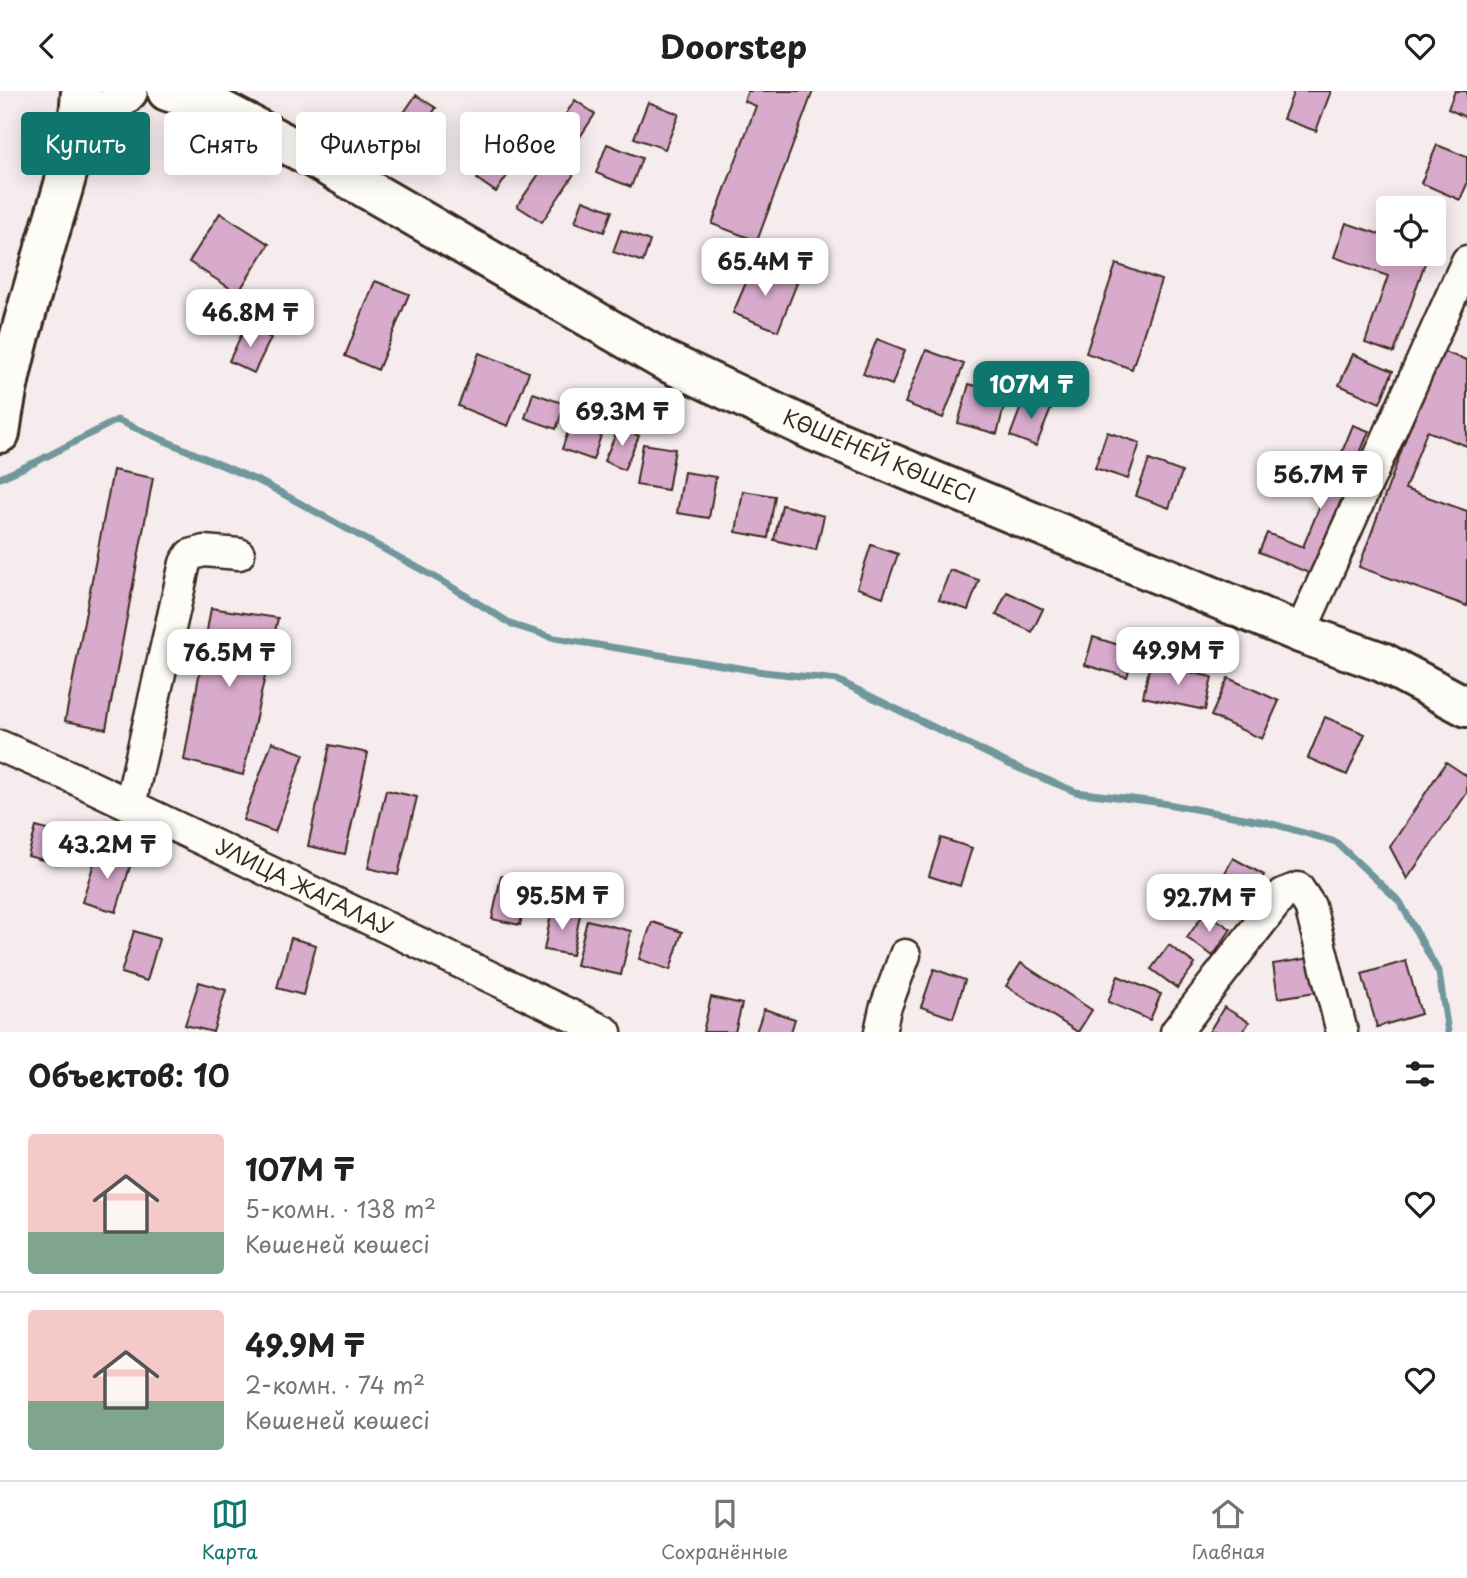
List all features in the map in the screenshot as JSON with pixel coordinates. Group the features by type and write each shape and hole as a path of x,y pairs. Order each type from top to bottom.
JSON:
{"main road":[{"path":"1,423 21,330 64,183 80,115 81,91"},
{"path":"64,183 98,120 128,91"},
{"path":"167,91 212,105 296,149"},
{"path":"235,91 260,120 296,146"},
{"name":"КӨШЕНЕЙ КӨШЕСІ","path":"343,175 663,360 816,432 1300,633 1382,662 1467,707"}],"street":[{"path":"1300,633 1467,261"},
{"path":"131,805 186,563 190,555 204,551 239,554"},
{"name":"УЛИЦА ЖАГАЛАУ","path":"0,746 131,805 606,1032"},
{"path":"1176,1032 1283,894 1298,888 1310,906 1342,1032"},
{"path":"880,1032 885,1009 905,955"}],"building":[{"path":"748,91 813,91 757,241 712,224 756,106 744,101"},
{"path":"1294,91 1331,91 1316,131 1283,119"},
{"path":"1455,91 1467,91 1467,118 1448,109"},
{"path":"416,95 436,108 433,112 404,112"},
{"path":"575,100 595,114 580,137 580,112 567,112"},
{"path":"648,102 679,114 665,149 634,138"},
{"path":"607,144 642,158 631,187 596,173"},
{"path":"1437,145 1467,157 1467,184 1460,200 1421,183"},
{"path":"480,175 508,175 496,192 477,179"},
{"path":"538,175 573,175 542,222 517,206"},
{"path":"583,200 612,211 604,232 575,222"},
{"path":"220,213 269,244 238,293 189,262"},
{"path":"1346,223 1376,233 1376,266 1424,266 1394,353 1365,343 1388,276 1334,257"},
{"path":"621,230 650,241 643,262 613,252"},
{"path":"754,264 797,283 778,331 733,313"},
{"path":"1116,264 1161,280 1132,369 1086,353"},
{"path":"375,281 409,294 378,370 345,356"},
{"path":"246,325 271,338 254,373 229,361"},
{"path":"877,339 905,350 892,385 863,374"},
{"path":"926,350 964,364 943,418 905,403"},
{"path":"1438,350 1467,360 1467,446 1427,431 1405,489 1467,511 1467,606 1359,567"},
{"path":"479,353 529,372 508,426 458,406"},
{"path":"1353,354 1393,371 1380,403 1339,385"},
{"path":"969,384 1007,395 997,434 958,423"},
{"path":"533,393 565,404 556,429 525,418"},
{"path":"1025,396 1052,406 1036,446 1010,436"},
{"path":"576,409 606,420 593,460 562,449"},
{"path":"1353,425 1369,431 1311,574 1259,552 1267,533 1303,547"},
{"path":"619,427 639,436 624,470 604,461"},
{"path":"1107,432 1140,443 1128,479 1095,468"},
{"path":"643,444 675,449 668,490 636,485"},
{"path":"1149,460 1182,472 1169,508 1136,496"},
{"path":"113,470 153,478 106,729 65,721"},
{"path":"684,472 716,477 709,518 677,513"},
{"path":"743,491 775,496 768,538 736,532"},
{"path":"782,505 824,516 816,550 774,540"},
{"path":"871,545 898,554 883,597 857,588"},
{"path":"950,570 979,580 968,610 939,600"},
{"path":"1007,592 1043,609 1032,632 996,615"},
{"path":"211,608 278,618 243,775 184,760"},
{"path":"1093,637 1135,650 1127,677 1085,665"},
{"path":"1150,664 1212,677 1205,710 1143,697"},
{"path":"1228,678 1279,701 1262,739 1211,716"},
{"path":"1325,717 1365,734 1347,775 1308,758"},
{"path":"272,742 304,754 275,832 243,820"},
{"path":"330,745 368,753 345,854 308,846"},
{"path":"1446,762 1467,776 1467,793 1407,879 1390,847"},
{"path":"386,790 417,797 398,875 368,868"},
{"path":"36,827 66,835 58,864 28,856"},
{"path":"941,838 972,848 960,886 929,876"},
{"path":"98,850 132,860 116,912 82,902"},
{"path":"1233,858 1264,875 1245,910 1214,893"},
{"path":"501,876 529,881 520,925 492,919"},
{"path":"552,909 580,915 572,955 544,950"},
{"path":"1205,912 1231,929 1213,956 1187,938"},
{"path":"587,920 631,931 621,975 576,965"},
{"path":"652,922 682,932 670,970 639,959"},
{"path":"134,931 159,939 147,981 121,973"},
{"path":"291,938 316,945 303,995 277,988"},
{"path":"1169,945 1195,964 1177,988 1151,969"},
{"path":"1311,958 1316,992 1278,998 1273,964"},
{"path":"1406,961 1421,1014 1377,1027 1362,974"},
{"path":"1021,963 1092,1010 1078,1032 1006,986"},
{"path":"934,969 965,980 953,1018 921,1007"},
{"path":"1118,976 1161,994 1150,1020 1108,1002"},
{"path":"199,982 226,990 213,1032 185,1025"},
{"path":"711,997 742,1004 735,1032 703,1032"},
{"path":"1224,1007 1249,1022 1243,1032 1209,1032"},
{"path":"764,1009 795,1019 791,1032 756,1032"}],"waterway":[{"path":"0,478 117,420 265,484 442,581 513,625 555,638 764,672 837,680 1009,764 1076,792 1156,802 1266,822 1336,842 1400,902 1439,973 1448,1032"}]}
